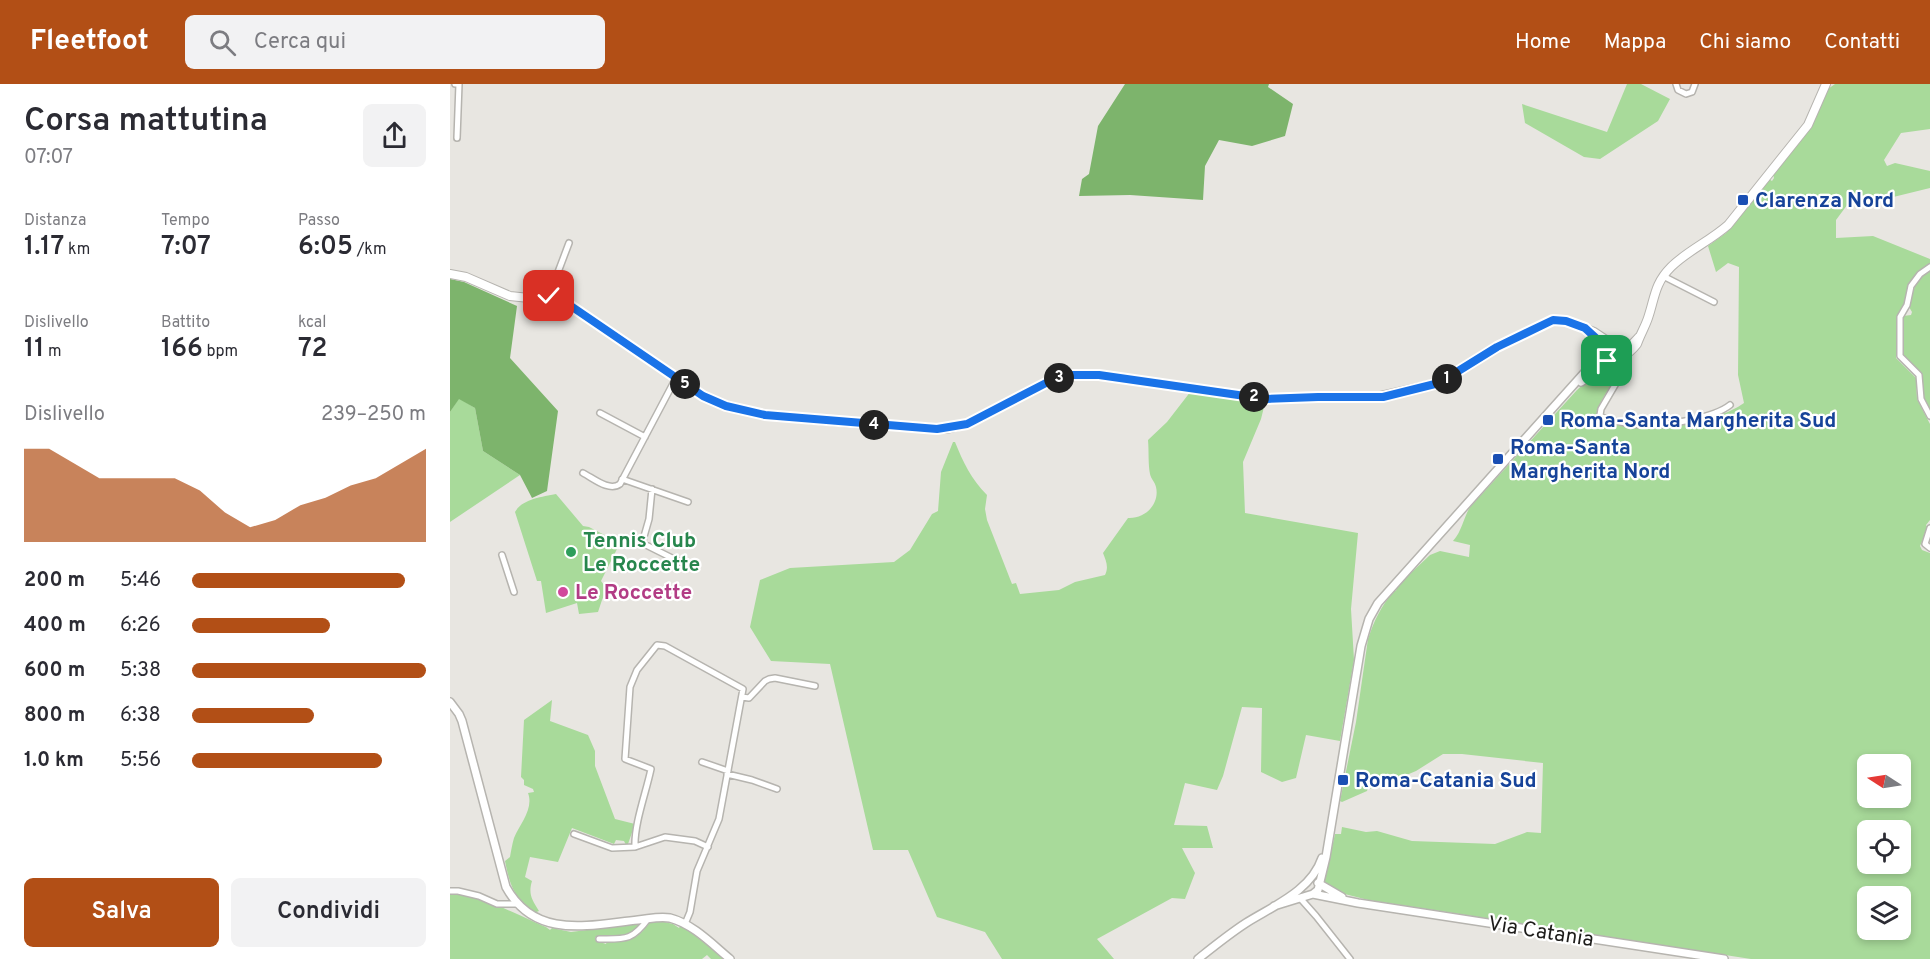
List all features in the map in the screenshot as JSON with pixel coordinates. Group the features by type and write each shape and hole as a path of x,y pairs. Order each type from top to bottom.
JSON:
{"main road":[{"path":"1585,328 1596,337 1605,360 1614,360 1626,354 1637,344 1650,314 1654,294 1663,276 1684,256 1728,225 1808,125 1826,84"},
{"path":"450,274 466,277 510,296 529,298 549,296 565,302 713,402 746,412 852,423 948,429 967,424 1046,383 1069,375 1099,375 1266,399 1383,397 1439,383 1488,352 1553,320 1566,321 1603,337 1614,348 1617,355 1614,360"},
{"path":"1602,352 1607,346 1621,350 1630,347 1639,337"}],"street":[{"path":"455,84 459,84 457,138"},
{"path":"1676,84 1680,92 1686,94 1692,92 1695,84"},
{"path":"549,296 569,243"},
{"path":"1930,267 1920,274 1911,286 1907,305 1900,316 1900,356 1919,375 1921,399 1930,416"},
{"path":"1663,276 1714,302"},
{"path":"1275,906 1312,894 1319,885 1361,646 1367,624 1377,603 1602,352"},
{"path":"1626,354 1625,368 1601,409 1602,417 1643,425 1671,423 1709,414 1730,405"},
{"path":"1569,391 1614,360"},
{"path":"583,473 613,488 620,484 676,378"},
{"path":"600,413 645,437"},
{"path":"622,479 688,502"},
{"path":"652,489 644,544 690,567"},
{"path":"1930,528 1925,544 1930,548"},
{"path":"502,555 514,592"},
{"path":"635,848 634,836 651,769 626,759 630,687 637,670 657,645 665,646 743,689 719,819 698,871 688,926"},
{"path":"742,697 749,698 765,681 775,678 815,686"},
{"path":"450,702 462,721 506,887 524,911 540,920 562,926 664,917 688,926 730,959"},
{"path":"702,762 777,789"},
{"path":"574,834 612,848 635,848 665,837 695,841 708,847"},
{"path":"1329,837 1321,862 1305,888 1312,894 1358,903"},
{"path":"1198,959 1235,930 1275,906 1308,881 1313,880 1340,896 1358,903"},
{"path":"450,891 479,896 497,904 517,904"},
{"path":"1300,898 1350,959"},
{"name":"Via Catania","path":"1358,903 1724,959"},
{"path":"599,939 627,939 634,936 648,919"}],"green space":[{"path":"1125,84 1269,84 1268,87 1293,104 1285,136 1252,146 1219,140 1205,166 1203,200 1130,195 1079,196 1082,179 1089,174 1098,126"},
{"path":"1627,84 1641,84 1670,99 1658,121 1600,159 1584,157 1525,123 1522,104 1607,132"},
{"path":"1835,84 1930,84 1930,129 1901,133 1884,160 1887,166 1895,163 1930,171 1930,188 1877,201 1856,193 1836,220 1836,238 1873,236 1930,259 1930,263 1908,285 1906,300 1898,317 1896,358 1916,378 1917,399 1930,424 1930,520 1926,525 1928,528 1920,546 1922,550 1930,553 1930,959 1751,959 1368,900 1337,892 1324,884 1335,834 1341,834 1342,827 1366,832 1377,831 1412,841 1495,844 1527,832 1541,833 1543,763 1443,754 1416,771 1373,789 1368,788 1367,791 1340,801 1356,722 1370,632 1397,586 1430,555 1440,551 1469,557 1470,545 1453,541 1470,507 1577,390 1589,379 1624,357 1618,374 1600,404 1596,420 1636,425 1672,425 1718,415 1744,403 1738,375 1739,267 1728,263 1716,272 1708,246 1726,233 1757,194 1760,196 1763,193 1761,190 1769,179 1772,181 1773,174 1812,126 1828,89"},
{"path":"1930,269 1930,413 1922,398 1921,373 1902,354 1903,316 1911,315 1909,307 1915,286"},
{"path":"450,279 464,282 517,306 510,358 558,411 547,491 532,498 520,475 483,451 475,408 459,399 450,412"},
{"path":"1191,391 1258,401 1264,407 1243,462 1245,513 1358,533 1351,609 1354,660 1340,741 1306,735 1296,778 1282,782 1261,772 1262,708 1242,707 1217,790 1185,783 1174,825 1207,826 1213,848 1182,848 1195,873 1185,899 1172,898 1097,939 1114,959 1002,959 985,932 937,917 908,850 873,850 830,664 771,661 750,627 760,580 790,568 894,562 910,550 932,514 938,511 941,472 953,442 972,476 987,495 985,509 987,520 1012,584 1016,583 1020,594 1059,590 1075,582 1105,575 1107,567 1103,553 1128,518 1145,513 1156,499 1156,487 1149,470 1148,440 1167,422"},
{"path":"459,398 475,408 483,451 520,475 450,522 450,412"},
{"name":"Tennis Club Le Roccette","path":"556,494 583,526 620,543 601,581 607,589 598,612 579,614 577,603 546,613 541,581 537,581 515,512 527,501"},
{"path":"552,700 550,721 588,735 595,751 595,766 615,819 635,824 626,845 624,841 616,840 614,844 572,828 558,862 530,857 525,877 532,881 531,897 539,911 534,913 522,902 514,890 505,861 510,857 514,838 528,811 528,793 534,792 533,789 524,785 521,777 524,720"},
{"path":"450,893 486,901 550,930 552,928 571,932 642,923 631,933 622,937 597,936 595,938 596,941 603,941 606,944 607,941 621,941 636,937 650,922 665,922 689,931 726,959 711,959 707,955 702,959 450,959"}],"place":[{"name":"Clarenza Nord","path":"1743,200"},
{"name":"Roma-Santa Margherita Sud","path":"1548,420"},
{"name":"Roma-Santa Margherita Nord","path":"1498,459"},
{"name":"Tennis Club Le Roccette","path":"571,552"},
{"name":"Le Roccette","path":"563,592"},
{"name":"Roma-Catania Sud","path":"1343,780"}],"route":[{"path":"549,296 565,302 713,402 765,415 937,429 948,429 967,424 1046,383 1069,375 1099,375 1266,399 1383,397 1439,383 1497,347 1553,320 1566,321 1585,328 1598,340 1602,356 1607,361"}]}
